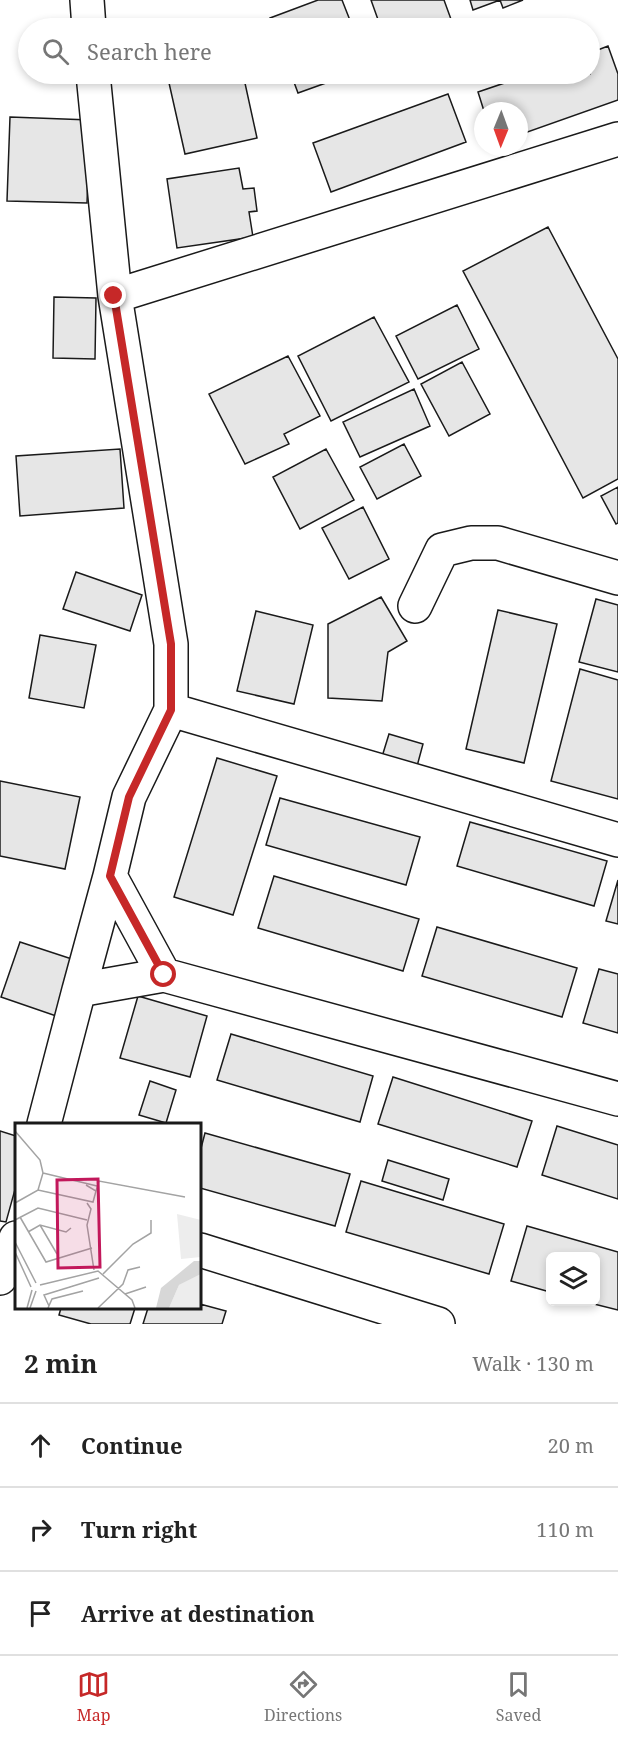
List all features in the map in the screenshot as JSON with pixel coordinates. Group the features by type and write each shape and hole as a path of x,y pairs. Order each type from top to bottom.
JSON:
{"street":[{"path":"87,0 88,18"},
{"path":"45,1123 129,797 171,710 171,644 114,296 94,84"},
{"path":"114,296 618,139"},
{"path":"415,606 442,550 471,543 498,543 618,578"},
{"path":"171,710 618,840"},
{"path":"110,876 164,975"},
{"path":"79,990 164,975 618,1099"},
{"path":"0,1278 15,1240"},
{"path":"201,1250 438,1324"}],"building":[{"path":"318,0 342,0 349,18 270,18"},
{"path":"371,0 444,0 451,18 377,18"},
{"path":"470,0 500,0 473,10"},
{"path":"500,0 523,0 503,8"},
{"path":"608,46 618,74 618,100 528,132 528,102 481,102 478,92 502,84 600,84 600,49"},
{"path":"169,84 245,84 257,138 185,154"},
{"path":"295,84 323,84 298,93"},
{"path":"448,94 466,142 331,192 313,143"},
{"path":"10,117 90,120 87,203 7,201"},
{"path":"239,168 243,189 254,188 257,211 249,212 253,237 177,248 167,179"},
{"path":"548,227 618,359 618,479 583,498 463,271"},
{"path":"54,297 96,298 95,359 53,358"},
{"path":"457,305 479,349 418,379 396,336"},
{"path":"374,317 409,382 331,421 298,356"},
{"path":"288,356 320,416 284,434 289,444 245,464 209,394"},
{"path":"462,362 490,414 449,436 421,384"},
{"path":"414,389 430,426 360,457 343,422"},
{"path":"404,444 421,476 377,499 360,467"},
{"path":"120,449 124,508 20,516 16,456"},
{"path":"326,449 354,500 300,529 273,477"},
{"path":"618,487 618,523 616,524 601,496"},
{"path":"363,507 389,559 349,579 322,528"},
{"path":"76,572 142,595 130,631 63,609"},
{"path":"381,597 407,641 388,652 382,701 328,698 328,624"},
{"path":"596,599 618,605 618,672 579,662"},
{"path":"498,610 557,624 524,763 466,749"},
{"path":"256,611 313,625 294,704 237,691"},
{"path":"40,635 96,645 84,708 29,698"},
{"path":"580,669 618,680 618,799 551,781"},
{"path":"389,734 423,744 416,770 381,760"},
{"path":"217,758 277,776 233,915 174,897"},
{"path":"0,781 80,797 65,869 0,856"},
{"path":"280,798 420,837 406,885 266,845"},
{"path":"470,822 607,861 594,906 457,866"},
{"path":"274,876 419,919 403,971 258,928"},
{"path":"618,880 618,924 606,921"},
{"path":"437,927 577,968 562,1017 422,976"},
{"path":"20,942 81,962 62,1018 1,997"},
{"path":"599,969 618,974 618,1033 583,1023"},
{"path":"138,996 207,1016 190,1077 120,1058"},
{"path":"231,1034 373,1076 360,1122 217,1080"},
{"path":"393,1077 532,1121 517,1167 378,1124"},
{"path":"150,1081 176,1090 166,1123 139,1115"},
{"path":"557,1126 618,1145 618,1199 542,1175"},
{"path":"0,1131 15,1136 15,1190 6,1222 0,1221"},
{"path":"205,1133 350,1174 335,1226 201,1188 201,1148"},
{"path":"388,1160 449,1179 443,1200 382,1181"},
{"path":"361,1181 504,1224 489,1274 346,1232"},
{"path":"527,1226 618,1252 618,1310 600,1306 600,1252 546,1252 546,1291 511,1281"},
{"path":"201,1304 226,1311 222,1324 143,1324 148,1309 201,1309"},
{"path":"61,1309 135,1309 130,1324 91,1324 59,1315"}],"route":[{"path":"114,296 171,644 171,710 129,797 110,876 164,975"}]}
